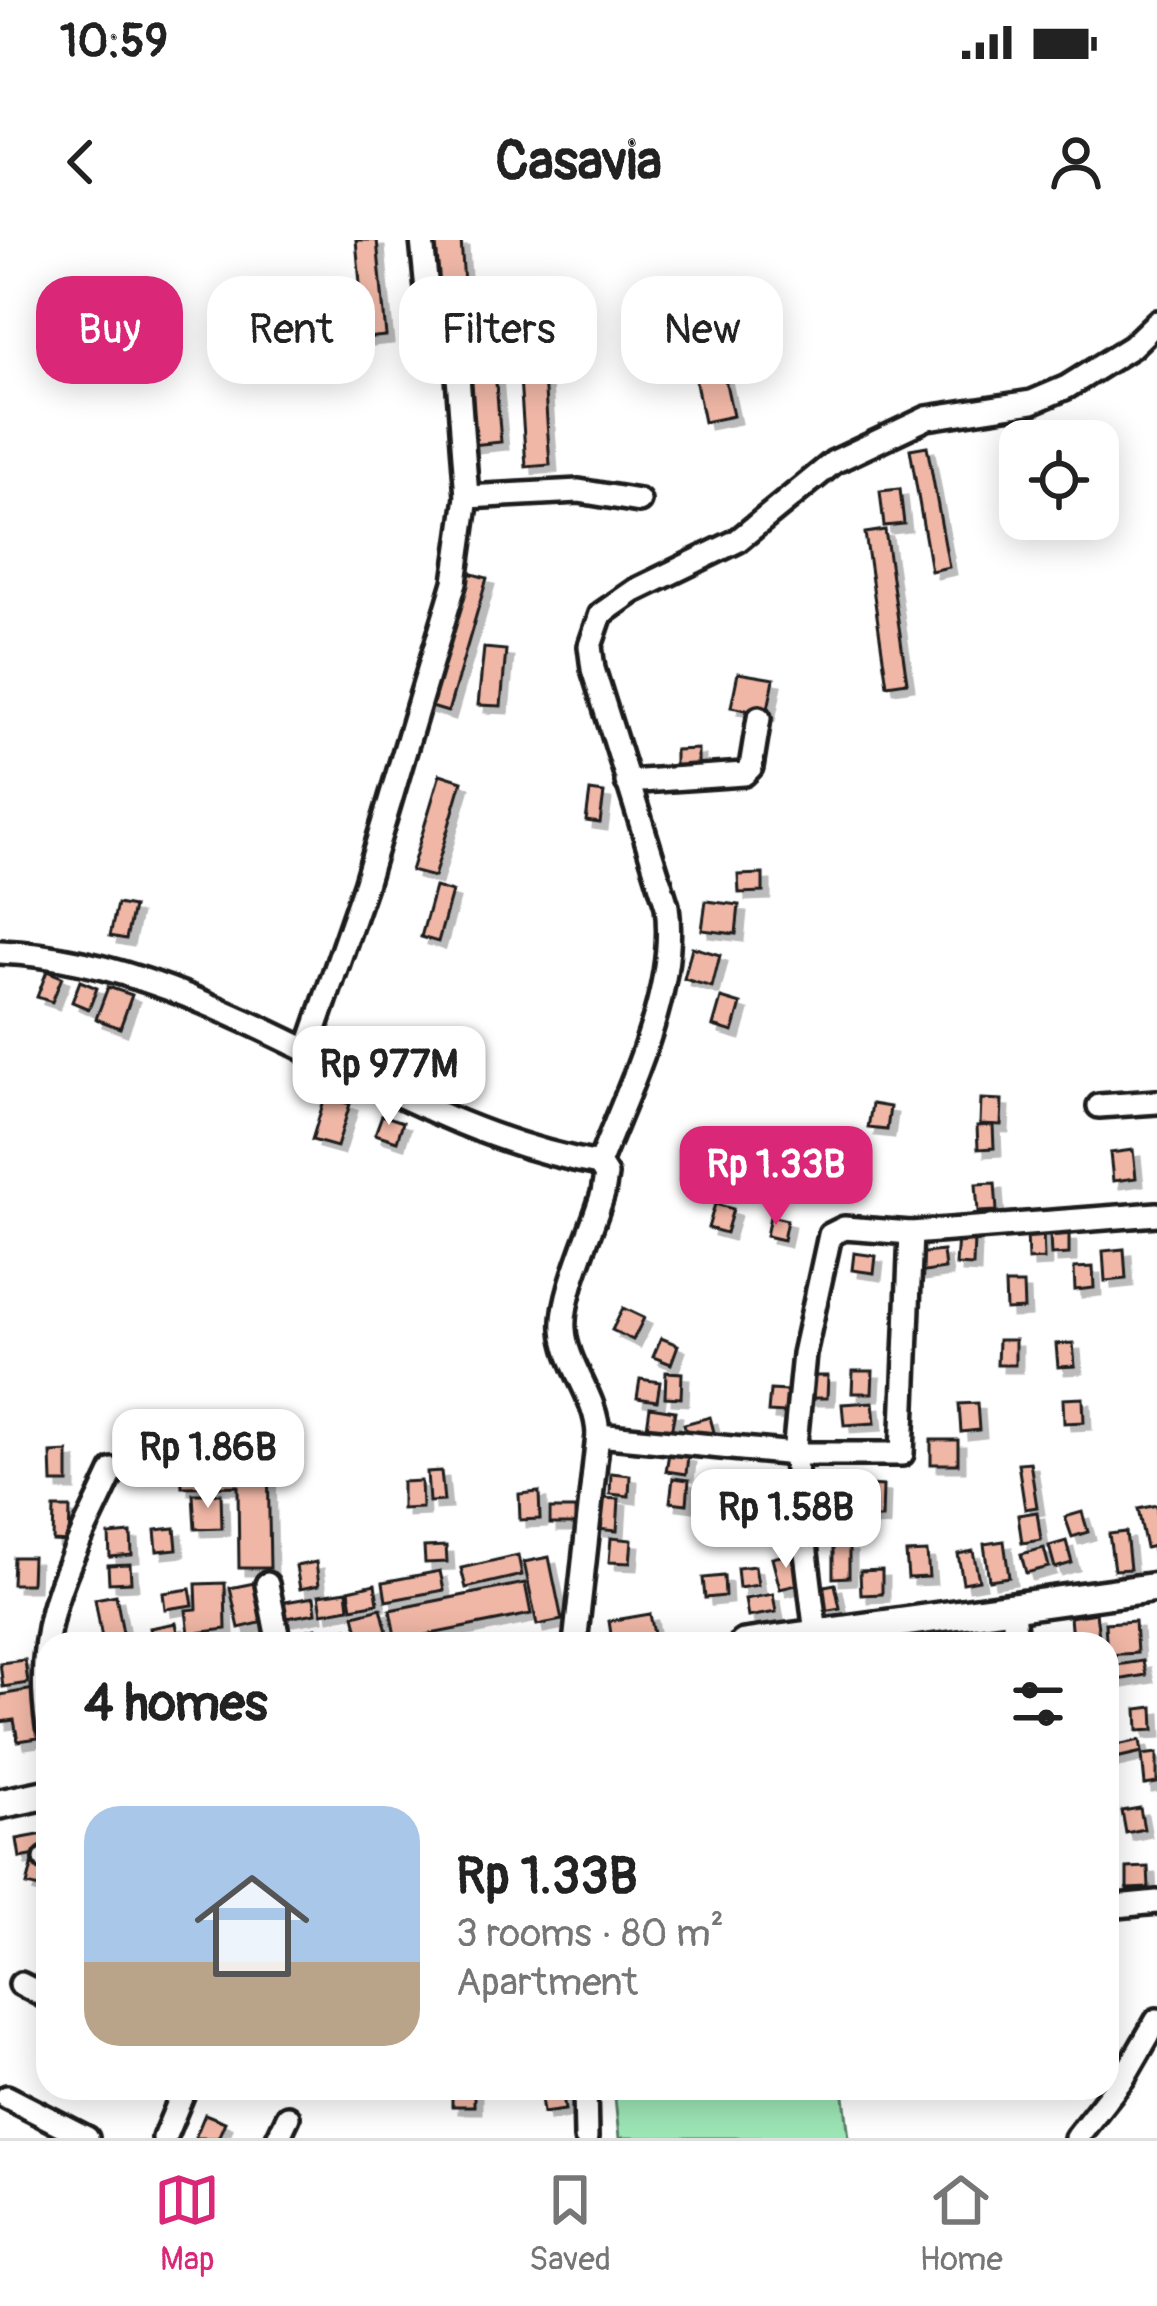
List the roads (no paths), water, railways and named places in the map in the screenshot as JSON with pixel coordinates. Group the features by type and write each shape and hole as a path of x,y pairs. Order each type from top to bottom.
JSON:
{"main road":[{"path":"832,1632 1157,1587"},
{"path":"0,1804 36,1796"}],"street":[{"path":"307,1052 365,885 421,682 455,583 466,497 457,363 431,330 422,240"},
{"path":"599,1164 662,997 670,959 668,906 602,710 590,646 593,628 613,603 736,541 834,462 927,418 1005,408 1050,395 1119,355 1157,322"},
{"path":"466,497 579,491 639,501"},
{"path":"627,782 744,774 751,767 759,718"},
{"path":"0,952 118,968 538,1148 599,1164 606,1175 603,1193 564,1330 595,1409 598,1435 575,1632"},
{"path":"1099,1106 1157,1102"},
{"path":"815,1632 794,1454 804,1354 830,1235 844,1228 911,1233 1157,1214"},
{"path":"598,1435 794,1454 896,1456 904,1451 911,1233"},
{"path":"48,1632 51,1604 113,1470"},
{"path":"267,1584 277,1632"},
{"path":"1013,1610 1015,1632"},
{"path":"1119,1906 1157,1901"},
{"path":"21,1984 36,1992"},
{"path":"1119,2083 1157,2020"},
{"path":"7,2096 87,2138"},
{"path":"164,2138 180,2100"},
{"path":"586,2100 586,2138"},
{"path":"1076,2138 1106,2100"},
{"path":"278,2138 288,2117"}]}
